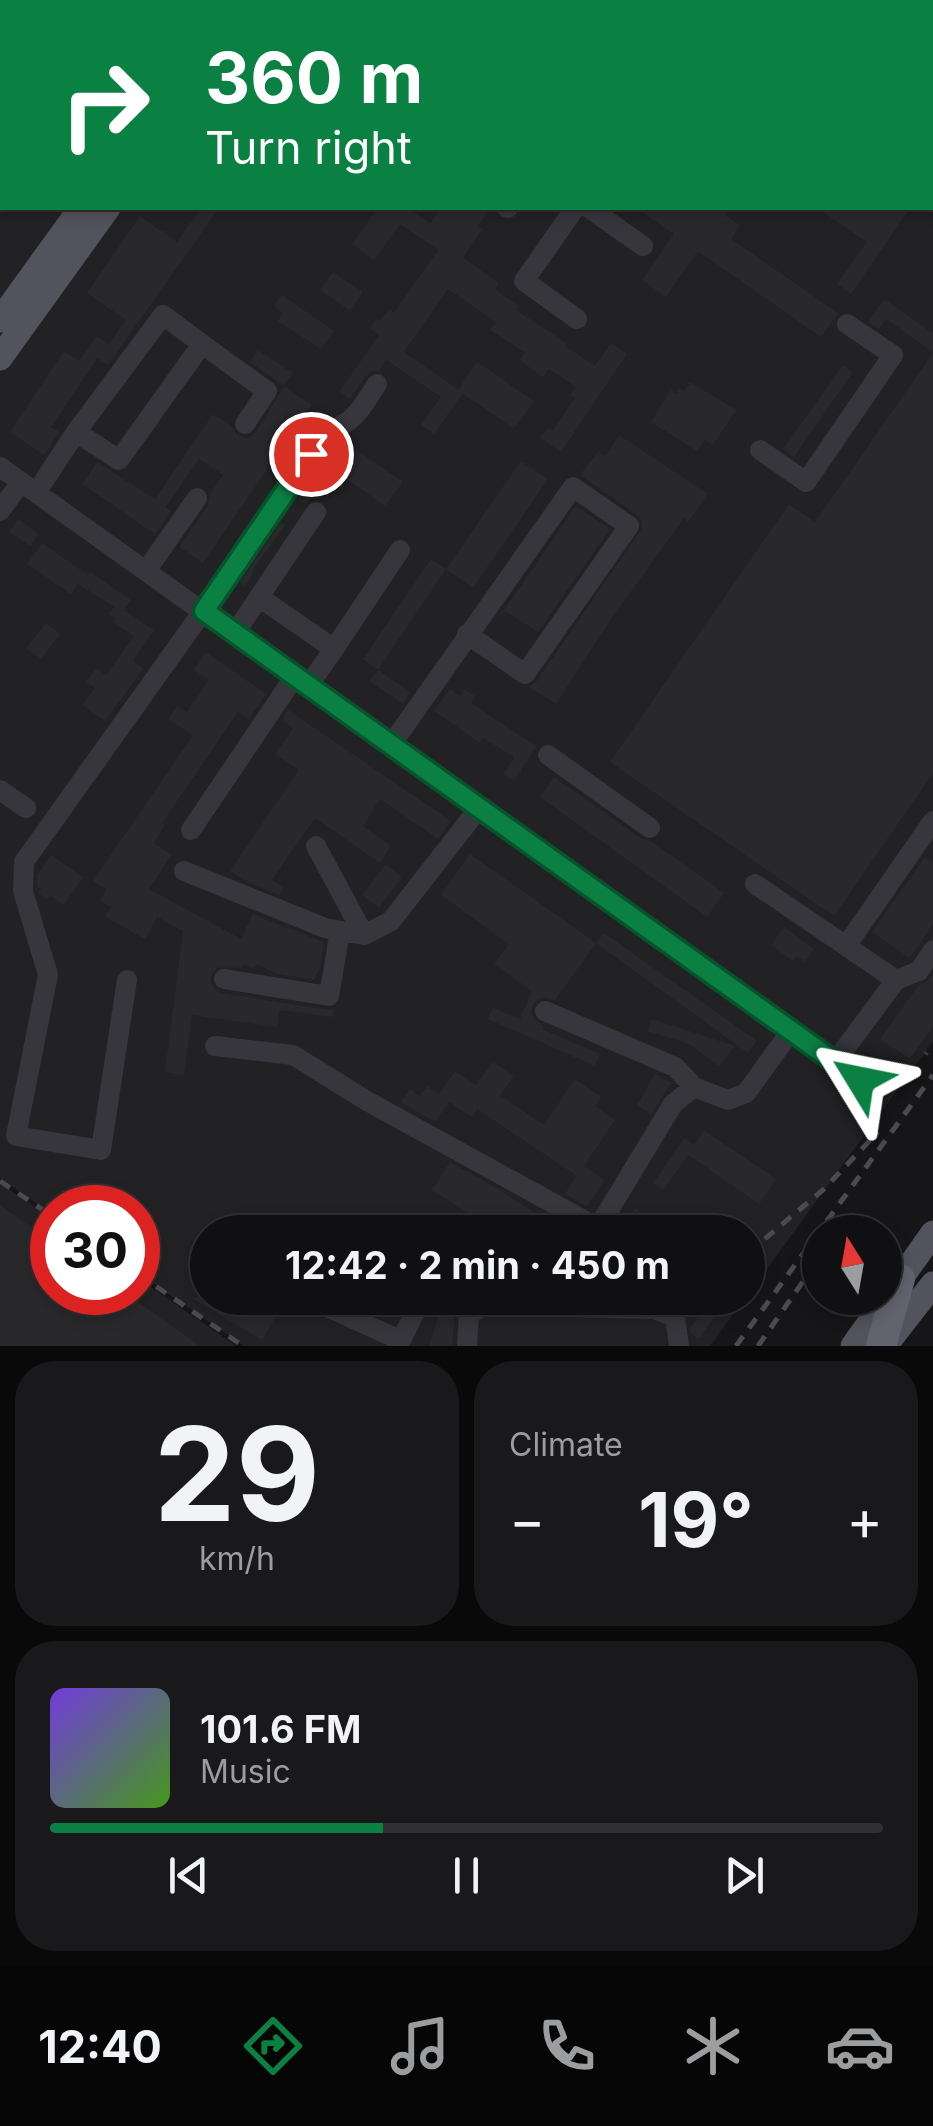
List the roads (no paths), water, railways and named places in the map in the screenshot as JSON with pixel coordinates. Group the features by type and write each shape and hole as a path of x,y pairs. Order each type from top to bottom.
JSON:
{"highway":[{"path":"886,1345 892,1315"}],"main road":[{"path":"0,320 77,216"},
{"path":"0,358 77,216"},
{"path":"902,1277 933,1234"},
{"path":"886,1345 933,1284"},
{"path":"853,1346 875,1315"}],"street":[{"path":"574,210 524,282 577,319"},
{"path":"593,210 643,246"},
{"path":"0,511 28,487 76,432 163,316 267,391 244,424"},
{"path":"760,450 806,482 893,355 848,324"},
{"path":"76,432 119,460 202,344"},
{"path":"328,430 344,426 378,384"},
{"path":"127,980 101,1150 16,1136 48,975 22,890 24,862 311,454"},
{"path":"0,467 860,1080"},
{"path":"391,745 468,634 573,487 629,526 525,674 468,634"},
{"path":"146,570 197,498"},
{"path":"235,633 316,512"},
{"path":"191,830 301,681 334,648 400,550"},
{"path":"259,598 334,648"},
{"path":"548,755 650,828"},
{"path":"0,790 26,808"},
{"path":"184,871 325,928 364,935 390,921 479,808"},
{"path":"846,946 933,821"},
{"path":"316,846 364,935"},
{"path":"755,884 896,980"},
{"path":"224,979 329,996 340,931"},
{"path":"835,1062 896,980 919,971 933,950"},
{"path":"546,1011 675,1068 694,1087 728,1100 746,1094 791,1031"},
{"path":"215,1046 292,1054 556,1215"},
{"path":"606,1215 673,1104 694,1087"},
{"path":"467,1346 469,1313 488,1305 654,1309 675,1317 679,1346"},
{"path":"342,1315 399,1343 413,1315"}],"tunnel":[{"path":"311,455 328,430"}],"railway":[{"path":"736,1346 933,1075"},
{"path":"765,1239 824,1189 878,1132"},
{"path":"0,1181 30,1201"},
{"path":"758,1346 802,1283"},
{"path":"160,1289 243,1346"}]}
